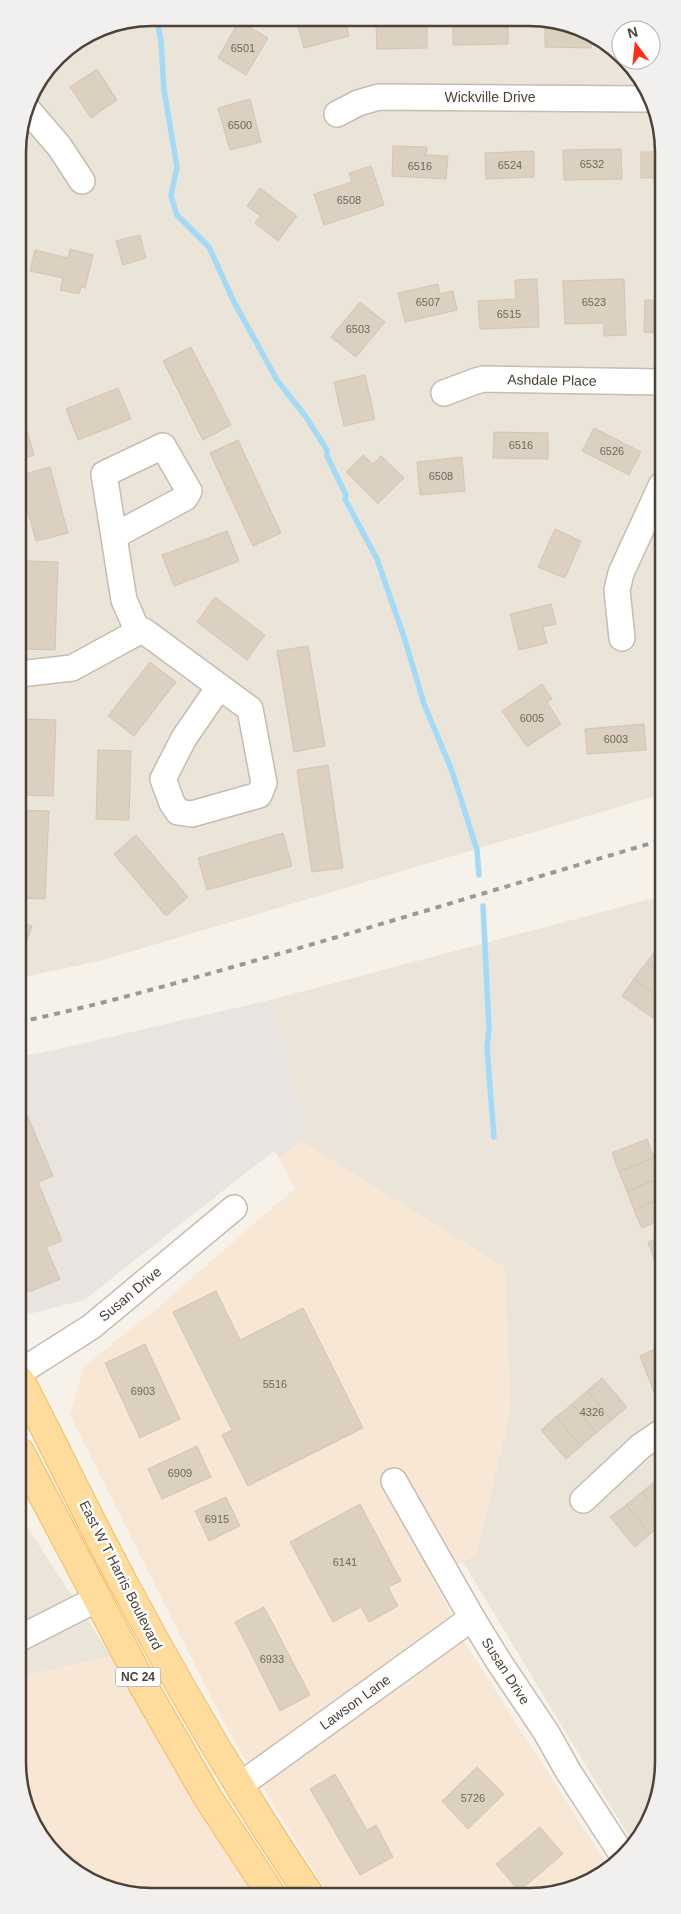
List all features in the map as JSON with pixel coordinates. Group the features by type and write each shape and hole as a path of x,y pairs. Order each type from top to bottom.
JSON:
{"main road":[{"name":"East W T Harris Boulevard","path":"26,1392 127,1590 186,1697 239,1786 305,1888"},
{"name":"NC 24","path":"26,1464 144,1687 208,1798 266,1888"}],"street":[{"name":"Wickville Drive","path":"337,114 379,97 643,99"},
{"path":"32,115 60,146 82,181"},
{"name":"Ashdale Place","path":"444,393 484,379 655,382"},
{"path":"622,638 617,590 621,573 655,500"},
{"path":"114,536 124,600 138,632"},
{"path":"27,673 72,668 138,632 144,631 219,686 250,710 264,784 259,795 192,814 178,812 172,803 163,779 184,738 219,686"},
{"name":"Susan Drive","path":"26,1368 91,1326 234,1208"},
{"path":"583,1500 641,1446 654,1437"},
{"name":"Susan Drive","path":"394,1481 472,1618 619,1850"},
{"path":"26,1635 97,1600"},
{"name":"Lawson Lane","path":"239,1786 472,1618"}],"shaded area":[{"path":"529,26 562,31 592,43 611,57 611,70 624,70 629,75 642,96 648,112 655,152 655,796 99,961 26,976 27,136 39,96 52,75 69,57 82,47 104,36 127,29 144,27"},
{"path":"655,898 654,1770 652,1787 645,1810 630,1838 463,1562 476,1554 505,1268 301,1141 301,1106 274,999"},
{"path":"274,999 301,1106 301,1141 279,1158 274,1151 84,1300 29,1314 26,1308 26,1056"},
{"path":"301,1141 505,1268 511,1411 476,1554 433,1579 467,1646 605,1862 585,1875 554,1885 529,1888 324,1888 224,1723 70,1415 84,1366 154,1311 295,1188 279,1158"},
{"path":"26,1525 111,1656 26,1676"},
{"path":"111,1656 201,1814 250,1888 152,1888 127,1885 96,1875 75,1862 63,1851 47,1832 39,1818 29,1787 26,1762 26,1676"}],"building":[{"path":"347,26 349,36 304,48 298,27"},
{"path":"376,26 427,26 427,48 377,49"},
{"path":"453,26 508,26 508,44 453,45"},
{"path":"236,27 249,27 268,38 246,75 218,58"},
{"path":"545,28 562,31 592,43 591,48 545,47"},
{"path":"97,69 117,100 91,118 70,87"},
{"path":"250,99 261,142 230,150 218,108"},
{"path":"393,146 427,147 426,155 448,156 446,179 392,176"},
{"path":"621,149 622,179 564,180 563,150"},
{"path":"534,151 534,177 486,179 485,153"},
{"path":"641,152 655,152 655,178 641,178"},
{"path":"371,166 384,205 324,225 314,194 352,182 349,173"},
{"path":"260,188 297,216 278,241 255,223 260,216 247,206"},
{"path":"140,235 146,258 123,265 116,241"},
{"path":"70,249 93,255 85,288 81,287 79,294 60,290 63,278 30,271 35,250 68,258"},
{"path":"537,279 539,327 480,329 478,301 516,299 515,280"},
{"path":"624,279 626,335 604,336 604,323 565,324 563,281"},
{"path":"438,284 440,294 453,291 457,310 405,322 398,293"},
{"path":"645,300 655,300 655,333 644,332"},
{"path":"360,302 385,322 356,357 331,337"},
{"path":"191,347 231,425 203,440 163,361"},
{"path":"365,375 375,419 344,426 334,382"},
{"path":"118,388 131,419 78,440 66,409"},
{"path":"594,428 641,452 629,475 582,451"},
{"path":"27,430 34,455 27,457"},
{"path":"494,432 548,433 548,459 493,458"},
{"path":"238,440 281,533 253,546 210,453"},
{"path":"363,455 373,464 381,456 404,478 378,504 346,472"},
{"path":"462,457 465,491 420,495 417,462"},
{"path":"50,467 68,533 36,541 27,508 27,474"},
{"path":"555,529 581,541 565,578 538,567"},
{"path":"227,531 239,561 174,586 162,555"},
{"path":"27,561 58,562 55,650 27,649"},
{"path":"215,597 265,635 247,660 197,622"},
{"path":"551,604 556,624 543,627 547,643 519,650 510,614"},
{"path":"308,646 325,746 294,752 277,651"},
{"path":"150,662 176,682 134,736 108,716"},
{"path":"542,684 552,699 547,702 561,724 527,747 502,711"},
{"path":"27,719 56,720 53,796 27,795"},
{"path":"644,724 646,750 587,754 585,729"},
{"path":"98,750 131,751 129,820 96,819"},
{"path":"328,765 343,868 312,872 297,770"},
{"path":"27,810 49,811 45,899 27,898"},
{"path":"283,833 292,866 207,890 198,858"},
{"path":"136,835 188,897 166,916 114,854"},
{"path":"27,924 32,926 27,941"},
{"path":"655,952 654,969 646,963"},
{"path":"646,963 654,969 654,994 634,979"},
{"path":"634,979 654,994 654,1016 653,1018 622,996"},
{"path":"26,1113 53,1176 38,1182 62,1241 46,1247 60,1279 29,1292 26,1286"},
{"path":"647,1139 654,1158 619,1172 612,1153"},
{"path":"654,1159 654,1180 627,1191 619,1172"},
{"path":"654,1180 654,1201 634,1210 627,1191"},
{"path":"654,1201 654,1223 642,1228 634,1210"},
{"path":"654,1239 654,1259 648,1242"},
{"path":"216,1291 240,1340 303,1308 363,1428 248,1486 222,1435 232,1430 173,1312"},
{"path":"145,1344 180,1419 140,1438 105,1363"},
{"path":"654,1350 654,1392 640,1356"},
{"path":"602,1378 627,1407 612,1420 587,1391"},
{"path":"587,1391 612,1420 596,1433 572,1404"},
{"path":"572,1404 596,1433 581,1446 556,1417"},
{"path":"556,1417 581,1446 566,1459 541,1430"},
{"path":"197,1446 211,1477 162,1499 148,1469"},
{"path":"654,1482 654,1507 642,1492"},
{"path":"642,1492 654,1507 654,1531 650,1534 626,1505"},
{"path":"226,1497 240,1526 209,1541 195,1511"},
{"path":"360,1504 401,1581 388,1587 398,1606 369,1622 361,1607 333,1622 290,1542"},
{"path":"626,1505 650,1534 635,1547 610,1517"},
{"path":"264,1607 310,1695 280,1711 235,1622"},
{"path":"477,1767 504,1794 468,1829 442,1801"},
{"path":"335,1774 367,1830 376,1825 393,1857 360,1875 310,1789"},
{"path":"540,1827 563,1854 523,1888 516,1888 496,1864"}],"waterway":[{"path":"159,27 164,90 177,167 171,196 177,215 209,247 234,302 277,380 306,417 327,450 327,456 346,495 345,499 377,559 405,640 424,704 452,771 477,850 479,875"},
{"path":"483,906 489,1029 487,1048 494,1137"}],"railway":[{"path":"26,1020 211,973 655,842"}]}
